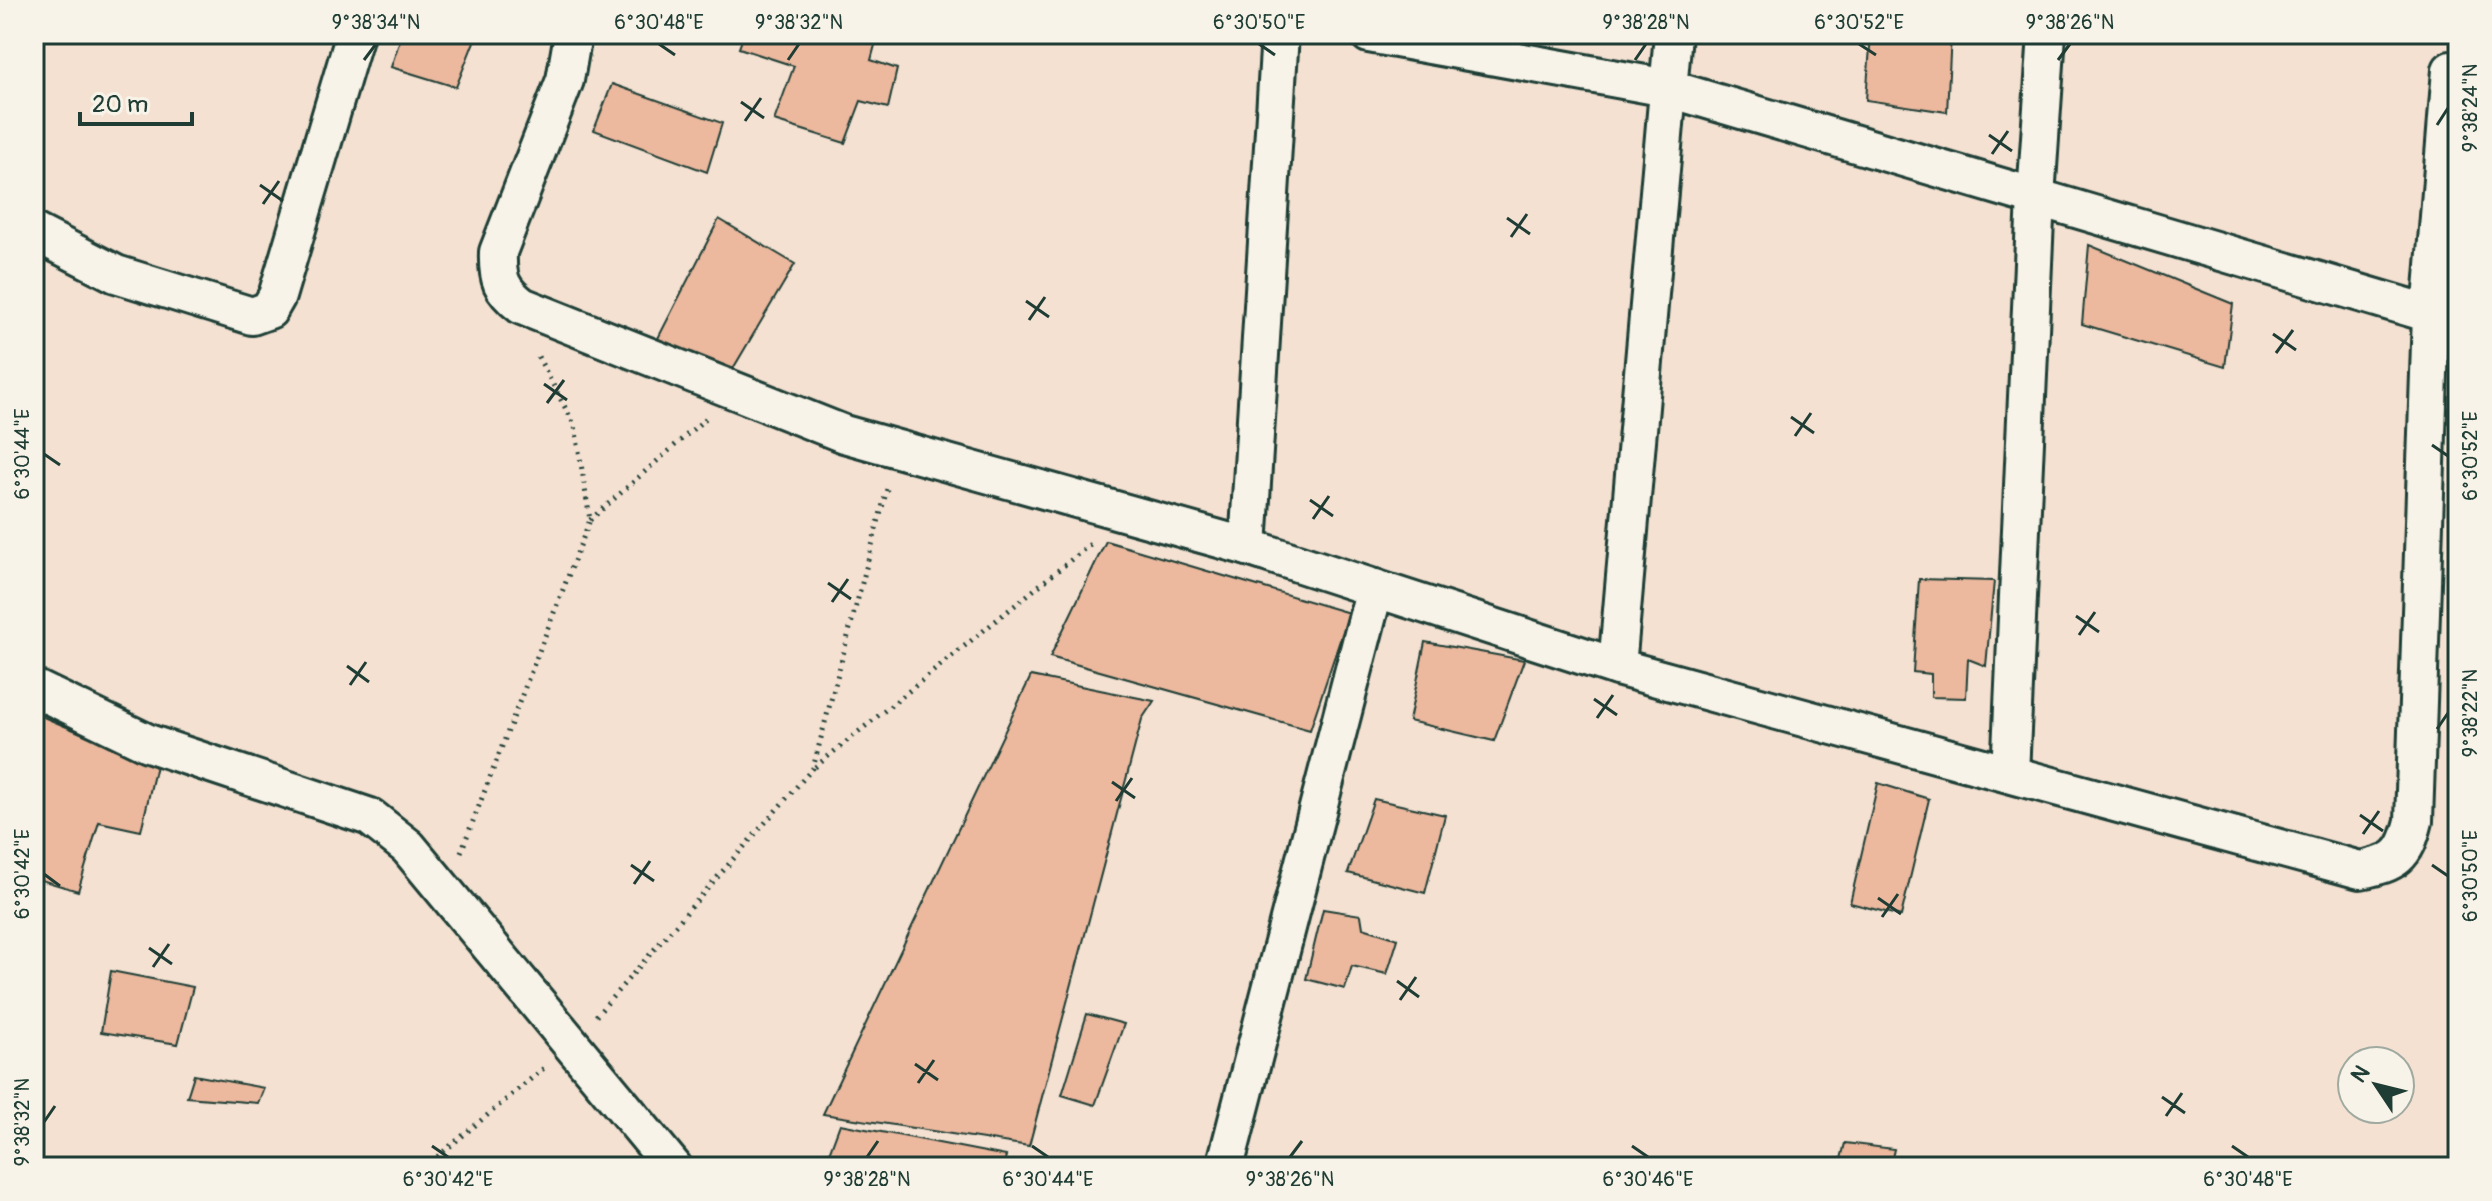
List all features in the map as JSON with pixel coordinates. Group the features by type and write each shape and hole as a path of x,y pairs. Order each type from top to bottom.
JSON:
{"street":[{"path":"34,232 116,274 252,316 269,310 277,296 355,34"},
{"path":"573,34 565,80 498,252 497,276 504,292 522,306 844,434 1248,547 1617,667 2360,870 2389,864 2407,847 2414,821 2444,318 2451,70"},
{"path":"1248,547 1280,34"},
{"path":"1369,34 1667,88 2444,318"},
{"path":"1617,667 1673,34"},
{"path":"2010,774 2036,197 2047,34"},
{"path":"1225,1167 1375,588"},
{"path":"34,688 148,743 370,817 408,847 673,1167"}],"path":[{"path":"532,346 575,426 590,520"},
{"path":"446,892 590,520 737,391"},
{"path":"813,768 897,449"},
{"path":"425,1167 571,1044 813,768 1128,513"}],"building":[{"path":"402,34 477,34 456,87 391,67"},
{"path":"744,34 878,34 871,60 897,69 888,108 861,101 845,143 774,121 794,66 739,48"},
{"path":"1871,34 1951,34 1947,112 1866,100"},
{"path":"612,84 722,123 707,172 594,130"},
{"path":"719,219 795,264 731,372 652,350"},
{"path":"2089,245 2233,304 2225,367 2082,324"},
{"path":"1106,541 1349,613 1310,730 1050,657"},
{"path":"1919,579 1994,581 1986,666 1968,659 1966,698 1931,697 1931,674 1913,672"},
{"path":"1425,642 1524,660 1494,741 1409,721"},
{"path":"1031,676 1154,701 1142,719 1029,1146 823,1114"},
{"path":"34,713 156,765 141,831 99,822 78,891 34,878"},
{"path":"1878,783 1929,799 1901,916 1850,903"},
{"path":"1374,799 1445,815 1425,893 1348,873"},
{"path":"1323,909 1361,915 1363,928 1398,939 1387,974 1352,966 1345,989 1306,979"},
{"path":"111,971 193,987 178,1044 101,1032"},
{"path":"1087,1014 1124,1024 1095,1105 1062,1095"},
{"path":"194,1075 264,1088 258,1103 187,1097"},
{"path":"840,1124 1006,1156 1003,1167 824,1167"},
{"path":"1845,1143 1894,1149 1890,1167 1839,1167"}]}
